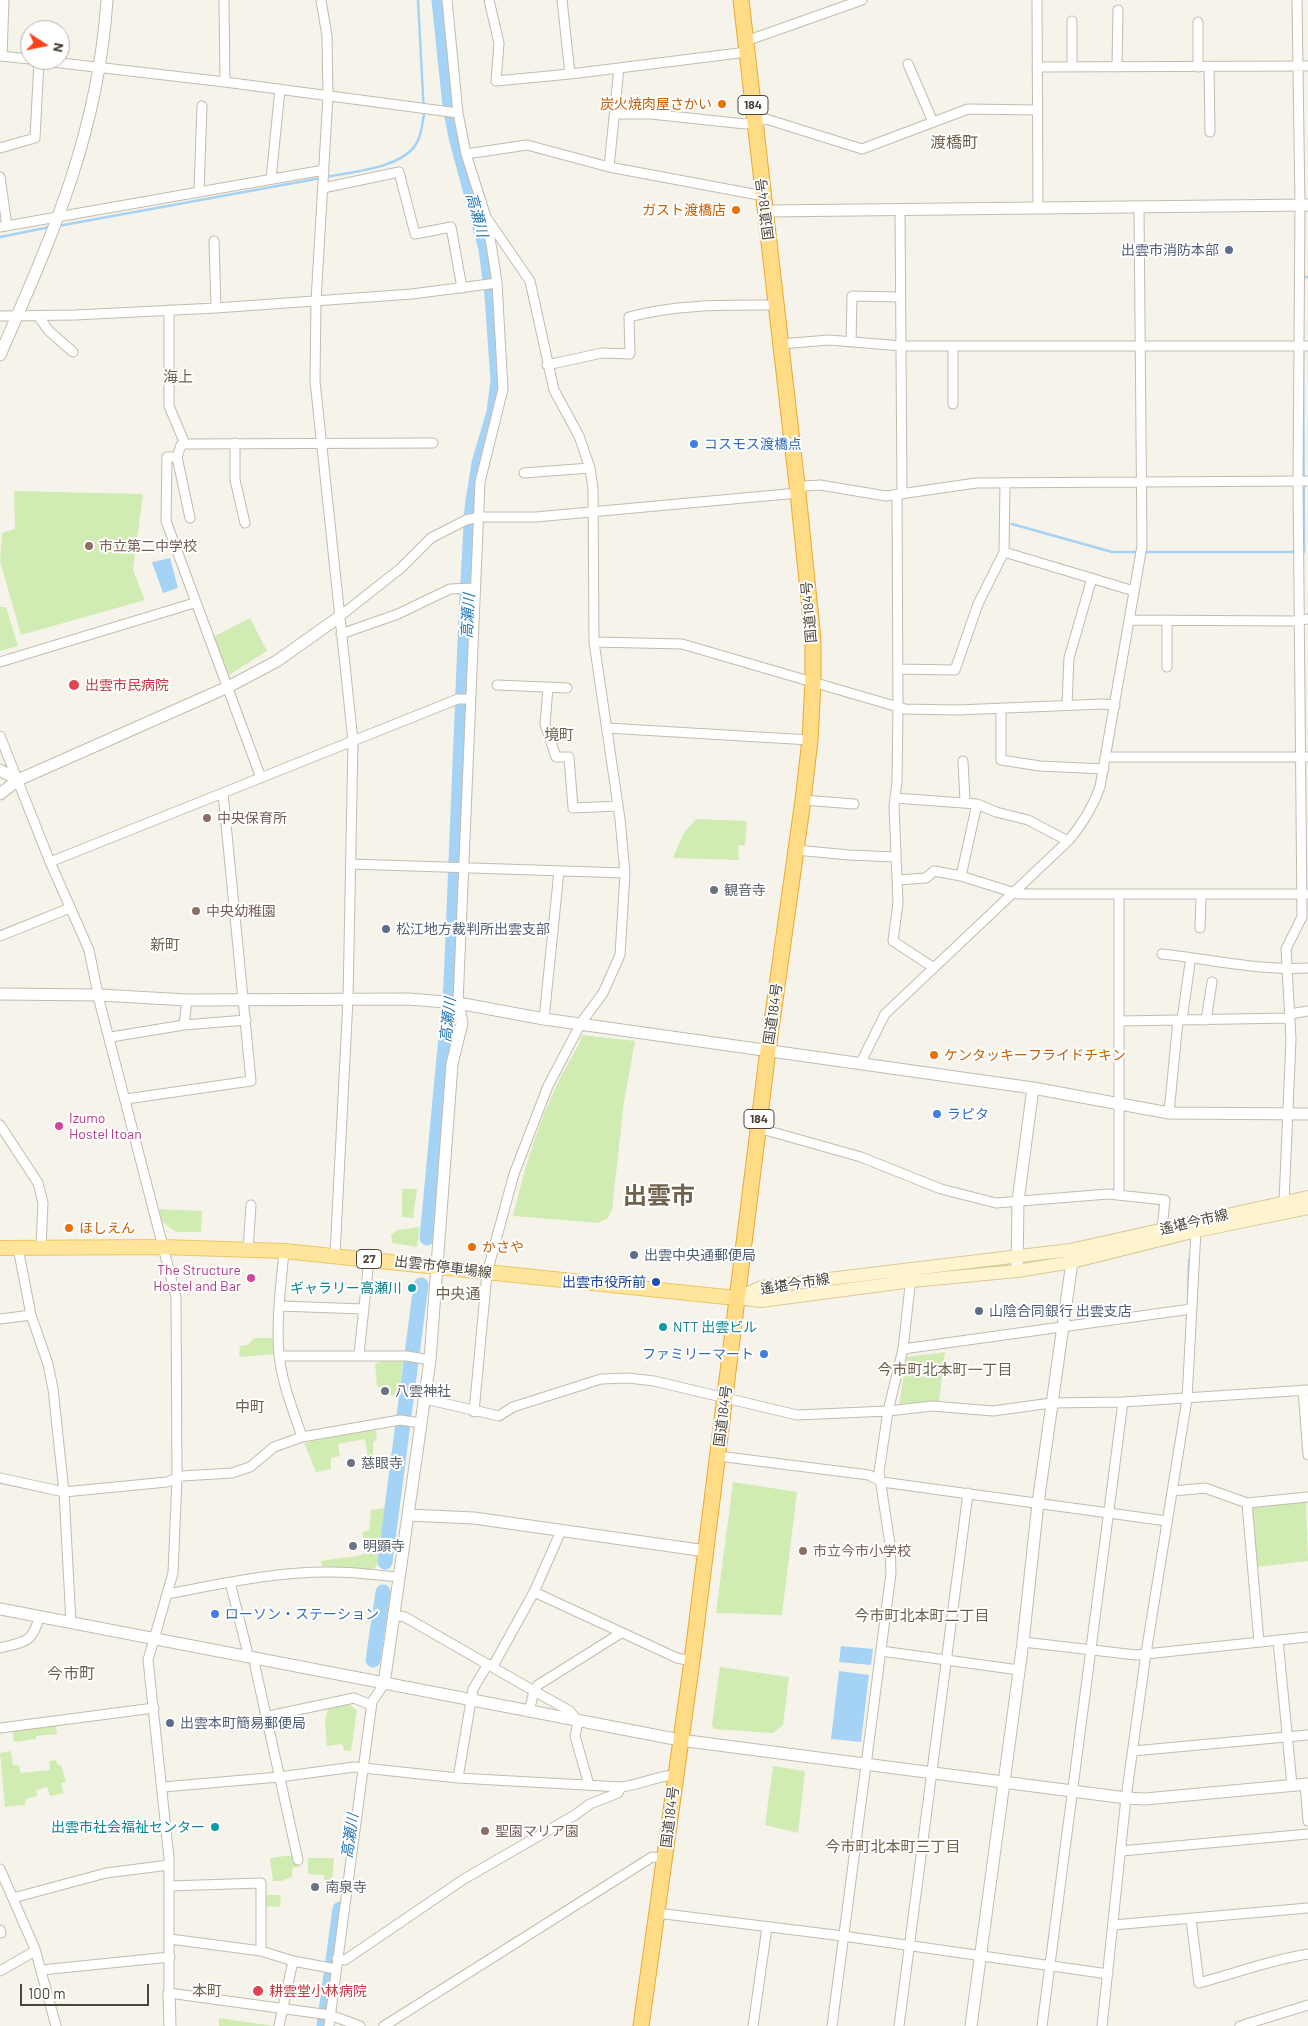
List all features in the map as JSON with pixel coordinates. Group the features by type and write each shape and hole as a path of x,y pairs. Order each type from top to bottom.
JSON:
{"highway":[{"name":"国道184号","path":"641,2026 692,1661 736,1298 803,800 810,740 813,682 813,639 798,493 741,0"}],"main road":[{"name":"遙堪今市線","path":"911,1275 1017,1271 1162,1229 1308,1197"},
{"name":"遙堪今市線","path":"736,1298 761,1301 1017,1258 1071,1256 1308,1208"},
{"name":"出雲市停車場線","path":"0,1248 162,1247 284,1251 736,1298"}],"street":[{"path":"4,0 1,56 20,58"},
{"path":"0,355 59,217 80,156 96,95 108,0"},
{"path":"224,0 224,82"},
{"path":"321,0 327,36 328,96 316,300 315,381 353,741 348,999 335,1255"},
{"path":"329,2026 371,1705 384,1684 430,1360 452,1064 462,1023 458,1003 465,866 474,588 480,482 503,388 497,283 486,218 466,154 458,114 447,0"},
{"path":"489,0 499,44 496,81 619,68 747,46 861,0"},
{"path":"562,0 570,74"},
{"path":"1037,0 1038,208"},
{"path":"1284,1202 1290,1016 1286,949 1302,917 1305,894 1304,619 1298,481 1303,346 1304,205 1297,0"},
{"path":"1117,67 1118,10"},
{"path":"1072,21 1072,67"},
{"path":"1198,22 1198,67"},
{"path":"70,64 280,89 458,114"},
{"path":"908,64 933,122"},
{"path":"1037,68 1308,66"},
{"path":"1209,67 1210,132"},
{"path":"609,167 619,68"},
{"path":"0,148 35,138 37,70"},
{"path":"271,179 280,89"},
{"path":"199,192 202,106"},
{"path":"615,114 651,114 745,124 766,119 862,149 968,109 1037,110"},
{"path":"466,154 527,145 609,167 765,204 900,209 1304,205"},
{"path":"0,177 4,226 324,170"},
{"path":"323,188 399,172 415,234 451,227 462,288"},
{"path":"860,1062 885,1014 1068,841 1093,808 1104,769 1142,546 1139,207"},
{"path":"900,209 902,346 898,707 895,798 898,918 893,941 934,968"},
{"path":"474,1412 487,1273 514,1174 548,1086 580,1023 603,992 620,954 625,873 618,806 594,642 590,468 579,436 554,390 530,281 486,218"},
{"path":"214,241 216,308"},
{"path":"0,316 216,308 412,294 497,283"},
{"path":"851,342 852,296 901,297"},
{"path":"547,365 602,353 630,354 629,317 636,315 659,309 688,306 776,305"},
{"path":"169,310 168,406 185,444"},
{"path":"38,316 50,331 73,352"},
{"path":"780,344 829,340 902,346 1303,346"},
{"path":"953,346 953,404"},
{"path":"190,518 177,457 181,445 321,442 433,443"},
{"path":"235,444 236,480 245,523"},
{"path":"177,457 167,457 166,521 194,603 228,687 261,778"},
{"path":"524,473 590,468"},
{"path":"0,794 18,780 228,687 277,661 339,617 401,568 431,538 466,520 479,517 536,517 798,493 804,486 820,485 874,496 962,484 1308,481"},
{"path":"898,669 955,670 978,604 1004,552 1005,483"},
{"path":"1004,552 1134,591"},
{"path":"1067,705 1068,658 1092,578"},
{"path":"341,634 398,614 450,589 474,588"},
{"path":"0,662 194,603"},
{"path":"1129,620 1294,621 1304,619"},
{"path":"1167,620 1167,667"},
{"path":"594,642 682,644 898,707 918,710 1115,705"},
{"path":"497,685 567,688"},
{"path":"548,687 545,724 556,757 569,757 573,808 618,806"},
{"path":"50,862 458,699 470,699"},
{"path":"1001,708 1001,760 1040,766 1104,769"},
{"path":"607,728 810,740"},
{"path":"0,736 50,862 89,950 176,1297 177,1479 173,1574 148,1660 163,1787 169,1865 170,2026"},
{"path":"1106,757 1305,757"},
{"path":"963,761 965,801"},
{"path":"0,770 18,780"},
{"path":"126,1100 251,1081 223,792"},
{"path":"895,798 965,801 978,804 996,812 1028,820 1068,841"},
{"path":"803,800 854,804"},
{"path":"961,876 978,804"},
{"path":"796,850 895,857"},
{"path":"351,864 465,866 625,873"},
{"path":"544,1018 559,871"},
{"path":"897,880 926,878 934,871 961,876 1014,894 1201,896 1305,894"},
{"path":"1119,894 1119,1195"},
{"path":"1200,928 1201,896"},
{"path":"0,936 70,908"},
{"path":"1162,954 1198,958 1237,966 1287,969 1308,968"},
{"path":"1169,1113 1180,1020 1190,963"},
{"path":"1206,1020 1212,982"},
{"path":"0,994 100,995 186,1000 408,999 458,1003 544,1018 1033,1088 1169,1113 1308,1114"},
{"path":"184,1025 186,1000"},
{"path":"1120,1021 1206,1020 1290,1016 1308,1010"},
{"path":"111,1037 184,1025 246,1020"},
{"path":"1017,1271 1018,1201 1033,1088"},
{"path":"0,1125 38,1183 44,1203 42,1248"},
{"path":"758,1128 861,1157 941,1189 996,1203 1071,1196 1119,1195 1165,1200 1162,1229"},
{"path":"248,1249 251,1205"},
{"path":"1102,2026 1126,1798 1146,1653 1187,1399 1196,1231"},
{"path":"18,1248 31,1315 48,1364 64,1492 71,1623"},
{"path":"284,1251 279,1306 279,1356 286,1389 302,1436"},
{"path":"971,2026 1002,1782 1023,1642 1038,1503 1051,1402 1064,1326 1071,1256"},
{"path":"359,1355 369,1259"},
{"path":"832,2026 891,1573 882,1482 879,1472 888,1411 903,1349 911,1275"},
{"path":"279,1306 364,1309"},
{"path":"903,1349 1191,1308"},
{"path":"0,1319 31,1315"},
{"path":"279,1356 407,1356 430,1360"},
{"path":"425,1399 474,1412 499,1416 512,1407 601,1380 628,1378 654,1381 797,1415 888,1411 932,1406 993,1411 1051,1402 1123,1402 1187,1399 1306,1390 1308,1455"},
{"path":"1042,2026 1110,1514 1123,1402"},
{"path":"0,1478 64,1492 167,1482 182,1476 232,1474 250,1467 274,1447 302,1436 400,1420 421,1423"},
{"path":"718,1456 869,1475 882,1482 1167,1521"},
{"path":"1172,1491 1205,1488 1247,1503 1308,1497"},
{"path":"899,2026 968,1493"},
{"path":"1247,1503 1260,1642"},
{"path":"408,1515 474,1518 706,1551"},
{"path":"458,1778 472,1688 490,1665 534,1592 561,1530"},
{"path":"167,1594 230,1582 332,1572 398,1577"},
{"path":"230,1582 247,1650 255,1666 264,1717 298,1860"},
{"path":"534,1592 676,1658 692,1661"},
{"path":"0,1609 578,1722 680,1740 931,1774 1145,1799 1306,1784 1308,1821"},
{"path":"393,1615 405,1617 570,1711 578,1722 575,1736 589,1785"},
{"path":"0,1648 25,1642 32,1636 39,1617"},
{"path":"529,1712 534,1691 538,1686 621,1633"},
{"path":"1023,1642 1091,1648 1136,1655 1308,1637"},
{"path":"1278,1640 1292,1785"},
{"path":"881,1651 1019,1670"},
{"path":"264,1717 354,1698 371,1705"},
{"path":"0,1728 154,1708"},
{"path":"1133,1751 1308,1735"},
{"path":"163,1787 279,1777 354,1767 458,1778 621,1787 638,1785 660,1776 675,1774"},
{"path":"338,1958 345,1960 464,1879 576,1816 590,1804 618,1793 621,1787"},
{"path":"1120,1851 1308,1834"},
{"path":"384,2026 652,1857 665,1858"},
{"path":"13,1898 106,1873 169,1865"},
{"path":"0,1869 35,1951 56,2026"},
{"path":"169,1886 261,1883 260,1951"},
{"path":"1113,1925 1308,1908"},
{"path":"657,1913 843,1936 1108,1974"},
{"path":"1191,1918 1199,1983 1260,1966 1277,1959 1308,1954"},
{"path":"753,2026 767,1926"},
{"path":"170,1939 260,1951 336,1969"},
{"path":"0,1971 35,1951"},
{"path":"41,1970 170,1957"},
{"path":"279,2026 293,1960"},
{"path":"170,1993 330,2015 360,2026"},
{"path":"1240,2026 1308,2005"}],"green space":[{"path":"14,491 143,494 133,570 145,600 21,635 0,561 2,533 15,529"},
{"path":"0,607 6,607 18,646 0,651"},
{"path":"250,618 267,651 229,675 213,637"},
{"path":"696,819 747,821 745,846 738,845 739,860 673,858 683,834"},
{"path":"582,1035 635,1041 624,1102 612,1210 607,1219 597,1223 513,1216 539,1127 553,1093"},
{"path":"402,1189 417,1189 413,1218 402,1217"},
{"path":"159,1209 202,1211 201,1232 176,1232 161,1221"},
{"path":"420,1227 417,1247 392,1243 391,1235 398,1230"},
{"path":"254,1338 277,1338 277,1354 239,1357 240,1346 248,1345"},
{"path":"945,1352 939,1401 899,1404 907,1357"},
{"path":"403,1360 399,1396 390,1395 377,1386 375,1364 382,1361"},
{"path":"374,1428 377,1434 376,1440 373,1442 373,1455 378,1459 374,1465 368,1458 365,1439 338,1444 340,1456 331,1458 331,1469 316,1472 304,1443"},
{"path":"733,1482 797,1492 782,1615 716,1613"},
{"path":"1306,1501 1308,1561 1257,1567 1251,1509 1254,1506"},
{"path":"385,1508 377,1566 371,1570 322,1566 321,1561 367,1553 362,1533 369,1530 371,1510"},
{"path":"720,1667 789,1677 783,1725 773,1733 714,1729 712,1724"},
{"path":"349,1704 357,1710 351,1751 344,1750 342,1744 327,1746 325,1720 328,1709"},
{"path":"56,1724 57,1734 36,1736 36,1739 14,1742 12,1727"},
{"path":"11,1751 13,1765 19,1765 21,1773 50,1770 49,1761 56,1760 58,1765 61,1765 66,1782 61,1783 64,1793 50,1796 47,1787 36,1790 37,1796 26,1799 25,1805 5,1807 0,1753"},
{"path":"773,1766 805,1771 798,1833 765,1825"},
{"path":"293,1855 294,1863 301,1867 292,1868 292,1877 281,1881 273,1881 270,1858"},
{"path":"308,1858 334,1858 332,1884 324,1883 324,1875 308,1874"},
{"path":"265,1895 281,1895 280,1907 264,1906"},
{"path":"219,2018 274,2026 219,2026"}],"water":[{"path":"170,558 178,588 163,593 152,562"},
{"path":"841,1646 873,1649 871,1665 839,1662"},
{"path":"839,1671 869,1675 861,1742 831,1739"}],"waterway":[{"path":"326,177 362,171 388,164 400,159 418,141 424,114 418,0"},
{"name":"高瀬川","path":"427,1238 451,984 472,508 479,463 494,412 498,381 492,295 486,249 456,137 450,106 439,0"},
{"path":"58,226 321,178"},
{"path":"0,237 50,227"},
{"path":"1303,279 1303,277 1308,277"},
{"path":"1012,524 1112,552 1304,552 1303,335"},
{"path":"1188,1303 1189,1260"},
{"name":"高瀬川","path":"385,1562 421,1285"},
{"name":"高瀬川","path":"373,1660 383,1592"},
{"name":"高瀬川","path":"324,2026 340,1909"}],"place":[{"name":"炭火焼肉屋さかい","path":"722,104"},
{"name":"ガスト渡橋店","path":"736,210"},
{"name":"出雲市消防本部","path":"1229,250"},
{"name":"コスモス渡橋点","path":"694,444"},
{"name":"市立第二中学校","path":"89,546"},
{"name":"出雲市民病院","path":"74,685"},
{"name":"中央保育所","path":"207,818"},
{"name":"観音寺","path":"714,890"},
{"name":"中央幼稚園","path":"196,911"},
{"name":"松江地方裁判所出雲支部","path":"386,929"},
{"name":"ケンタッキーフライドチキン","path":"934,1055"},
{"name":"ラピタ","path":"937,1114"},
{"name":"Izumo Hostel Itoan","path":"59,1126"},
{"name":"ほしえん","path":"69,1228"},
{"name":"かさや","path":"472,1247"},
{"name":"出雲中央通郵便局","path":"634,1255"},
{"name":"The Structure Hostel and Bar","path":"251,1278"},
{"name":"出雲市役所前","path":"656,1282"},
{"name":"ギャラリー高瀬川","path":"412,1288"},
{"name":"山陰合同銀行 出雲支店","path":"979,1311"},
{"name":"NTT 出雲ビル","path":"663,1327"},
{"name":"ファミリーマート","path":"764,1354"},
{"name":"八雲神社","path":"385,1391"},
{"name":"慈眼寺","path":"351,1463"},
{"name":"明顕寺","path":"353,1546"},
{"name":"市立今市小学校","path":"803,1551"},
{"name":"ローソン・ステーション","path":"215,1614"},
{"name":"出雲本町簡易郵便局","path":"170,1723"},
{"name":"出雲市社会福祉センター","path":"215,1827"},
{"name":"聖園マリア園","path":"485,1831"},
{"name":"南泉寺","path":"315,1887"},
{"name":"耕雲堂小林病院","path":"258,1991"}],"district":[{"name":"渡橋町","path":"954,143"},
{"name":"海上","path":"178,377"},
{"name":"境町","path":"559,735"},
{"name":"新町","path":"165,945"},
{"name":"出雲市","path":"659,1196"},
{"name":"中央通","path":"458,1294"},
{"name":"今市町北本町一丁目","path":"945,1370"},
{"name":"中町","path":"250,1407"},
{"name":"今市町北本町二丁目","path":"922,1616"},
{"name":"今市町","path":"71,1674"},
{"name":"今市町北本町三丁目","path":"893,1847"},
{"name":"本町","path":"207,1991"}]}
